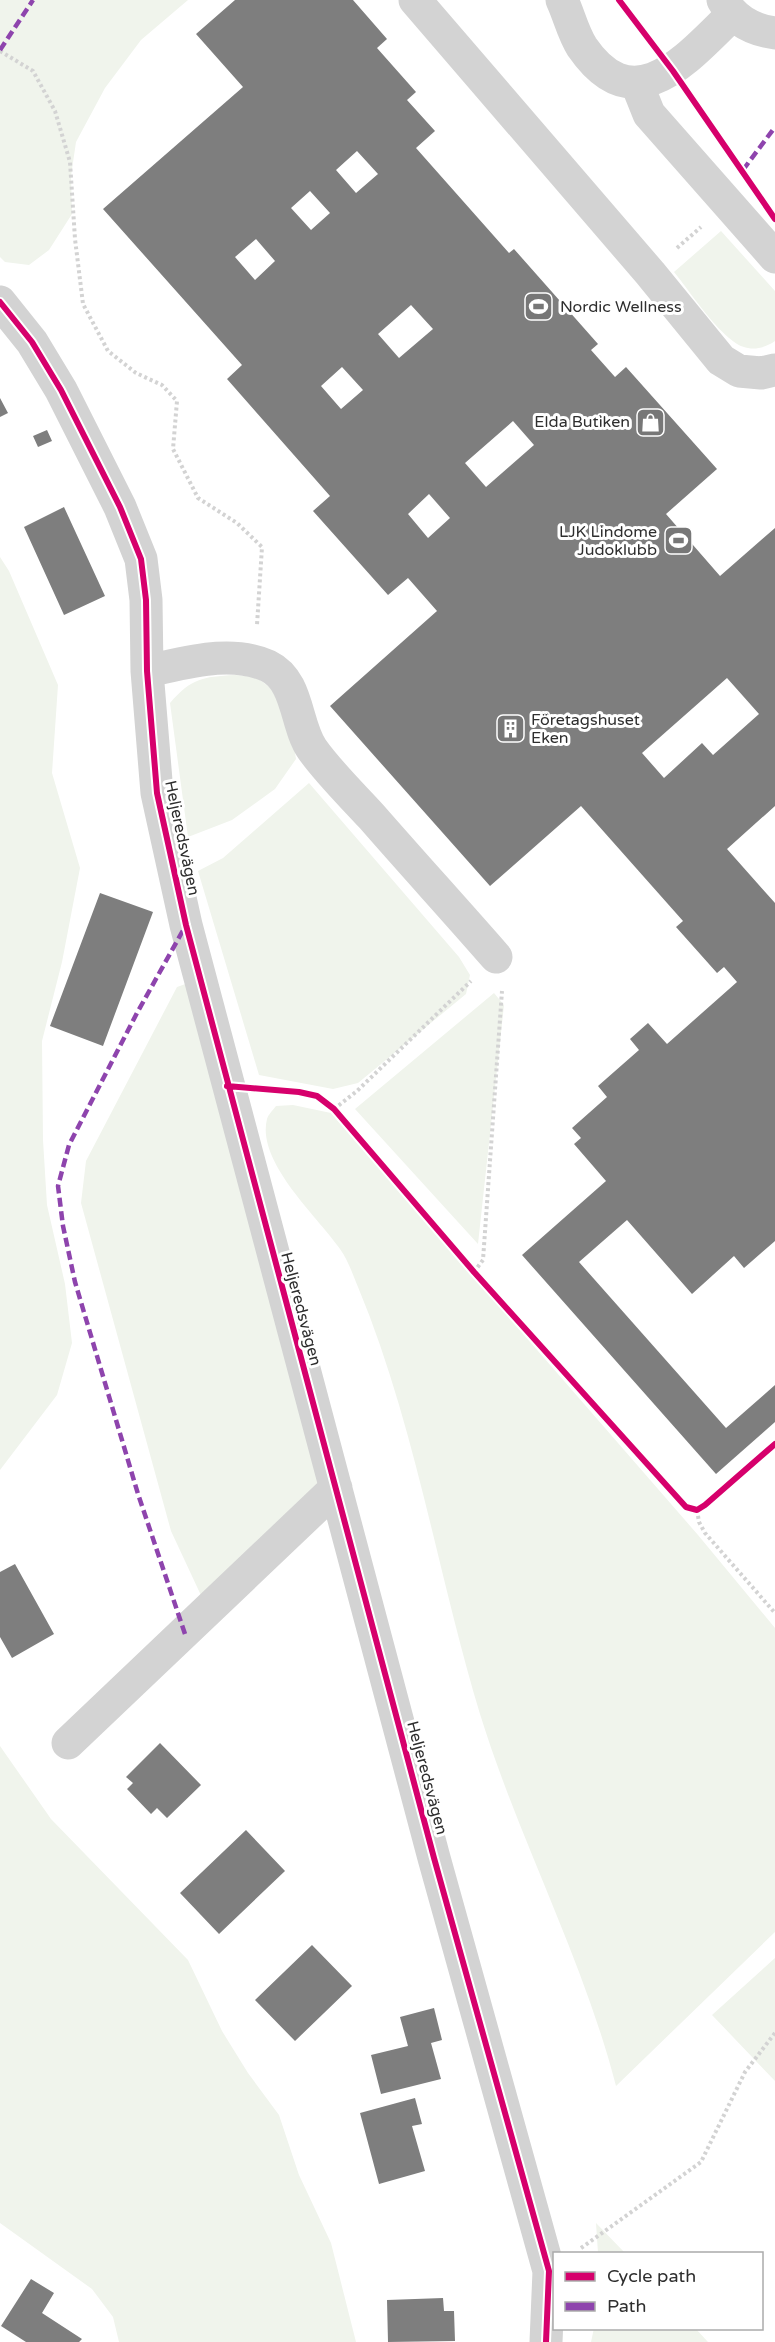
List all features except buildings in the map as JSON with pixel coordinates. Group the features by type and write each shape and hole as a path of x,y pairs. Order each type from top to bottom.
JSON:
{"street":[{"path":"415,0 650,273 721,360 739,370 762,373 775,370"},
{"path":"562,0 582,46 611,78 637,84 673,71 728,7 752,27 775,33"},
{"path":"637,84 649,114 775,257"},
{"name":"Heljeredsvägen","path":"0,302 32,342 61,390 120,507 141,559 146,600 147,671 157,793 186,925 549,2271 546,2342"},
{"path":"147,671 205,659 253,661 270,667 285,682 295,700 311,748 496,957"},
{"path":"68,1743 336,1488"}],"path":[{"path":"0,51 33,71 55,111 70,162 75,239 83,304 88,314 108,351 136,373 162,385 177,401 173,449 198,498 237,523 262,547 261,598 253,661"},
{"path":"334,1109 357,1091 496,957 502,978 500,1024 483,1260 474,1272"},
{"path":"698,1510 699,1522 705,1533 775,1613"},
{"path":"574,2252 700,2162 745,2072 775,2033"}],"shaded area":[{"path":"0,0 188,0 141,40 105,88 76,142 71,176 72,214 49,250 29,265 5,262 0,257"},
{"path":"721,231 775,291 775,341 766,346 748,348 729,338 708,316 674,272"},
{"path":"0,557 9,571 58,685 52,773 80,868 62,962 42,1041 43,1140 47,1205 65,1284 72,1343 57,1395 0,1470"},
{"path":"235,675 258,679 276,694 290,725 296,759 275,789 232,820 188,837 170,703 185,688 198,680"},
{"path":"309,783 459,957 470,975 466,994 358,1083 333,1089 259,1075 198,871 223,858"},
{"path":"191,982 325,1494 205,1604 171,1531 81,1203 86,1161 177,987"},
{"path":"494,993 504,1005 478,1244 355,1109"},
{"path":"293,1105 331,1113 698,1535 775,1628 775,1932 616,2086 602,2038 569,1945 513,1807 480,1714 410,1445 378,1339 343,1253 291,1188 279,1171 271,1153 266,1136 268,1117 276,1106"},
{"path":"0,1746 51,1819 188,1960 222,2031 248,2073 279,2115 299,2175 331,2243 356,2342 119,2342 113,2317 92,2289 0,2223"},
{"path":"775,1958 775,2081 712,2015"},
{"path":"596,2223 624,2252 598,2252"},
{"path":"594,2330 697,2330 708,2342 591,2342"}],"marked path":[{"path":"0,50 33,0"},
{"path":"743,170 775,127"},
{"path":"185,1634 138,1494 75,1282 63,1226 58,1186 69,1145 137,1013 186,925"}],"cycle path":[{"path":"619,0 673,71 775,219"},
{"path":"0,302 32,342 61,390 120,507 141,559 146,600 147,671 157,793 186,925 434,1858 549,2271 546,2342"},
{"path":"227,1086 299,1092 317,1096 334,1109 474,1272 686,1507 697,1510 705,1505 775,1444"}],"place":[{"name":"Nordic Wellness","path":"539,307"},
{"name":"Elda Butiken","path":"651,422"},
{"name":"LJK Lindome Judoklubb","path":"678,541"},
{"name":"Företagshuset Eken","path":"510,729"}]}
